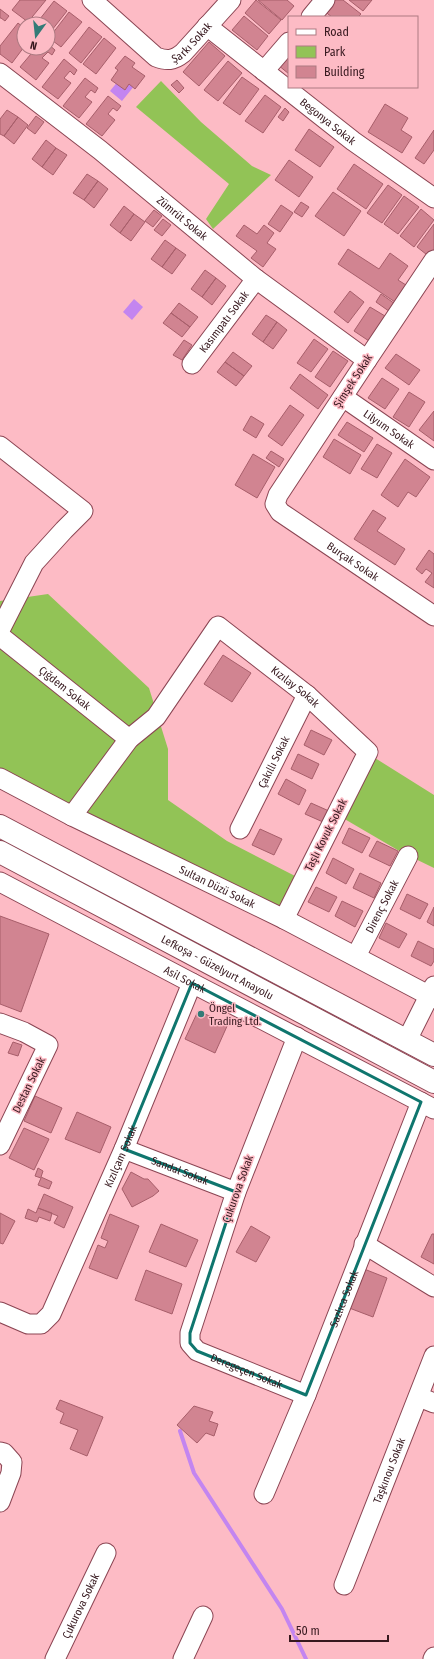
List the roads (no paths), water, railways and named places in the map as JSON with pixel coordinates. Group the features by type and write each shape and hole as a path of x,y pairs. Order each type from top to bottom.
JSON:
{"highway":[{"name":"Lefkoşa - Güzelyurt Anayolu","path":"0,826 434,1055"},
{"name":"Lefkoşa - Güzelyurt Anayolu","path":"0,852 434,1082"}],"street":[{"name":"Şarkı Sokak","path":"92,0 156,56 165,60 173,60 183,53 230,0"},
{"path":"312,16 325,0"},
{"name":"Begonya Sokak","path":"207,26 354,142 434,198"},
{"path":"264,71 288,43"},
{"name":"Zümrüt Sokak","path":"0,73 100,150 256,279 367,360"},
{"name":"Şimşek Sokak","path":"275,504 278,495 434,260"},
{"name":"Kasımpatı Sokak","path":"192,364 256,279"},
{"name":"Lilyum Sokak","path":"343,397 434,460"},
{"path":"0,446 83,512 64,530 34,563 0,630"},
{"name":"Burçak Sokak","path":"275,504 280,512 434,616"},
{"name":"Kızılay Sokak","path":"129,739 156,717 218,626 307,695 368,752"},
{"name":"Çığdem Sokak","path":"0,636 129,739"},
{"name":"Çakıllı Sokak","path":"240,829 307,695"},
{"path":"72,816 129,739"},
{"name":"Taşlı Kovuk Sokak","path":"284,919 368,752"},
{"name":"Sultan Düzü Sokak","path":"0,778 72,816 432,993"},
{"name":"Direnç Sokak","path":"356,956 408,856"},
{"name":"Asil Sokak","path":"0,882 427,1105"},
{"name":"Kızılçam Sokak","path":"0,1312 28,1324 41,1324 51,1314 124,1149 192,983"},
{"path":"407,1040 432,993"},
{"name":"Destan Sokak","path":"0,1023 24,1032 48,1046 0,1145"},
{"name":"Çukurova Sokak","path":"190,1343 190,1333 236,1192 297,1037"},
{"name":"Sazlıca Sokak","path":"264,1494 306,1395 364,1244 427,1105"},
{"name":"Sandal Sokak","path":"124,1149 236,1192"},
{"path":"364,1244 434,1287"},
{"name":"Deregeçen Sokak","path":"190,1343 197,1351 306,1395"},
{"name":"Taşkınou Sokak","path":"344,1585 426,1400 434,1356"},
{"path":"0,1502 11,1473 6,1457"},
{"name":"Çukurova Sokak","path":"55,1659 106,1553"},
{"path":"183,1659 203,1616"}],"waterway":[{"path":"180,1431 194,1473 282,1609 306,1659"}],"place":[{"name":"Öngel Trading Ltd.","path":"201,1014"}]}
